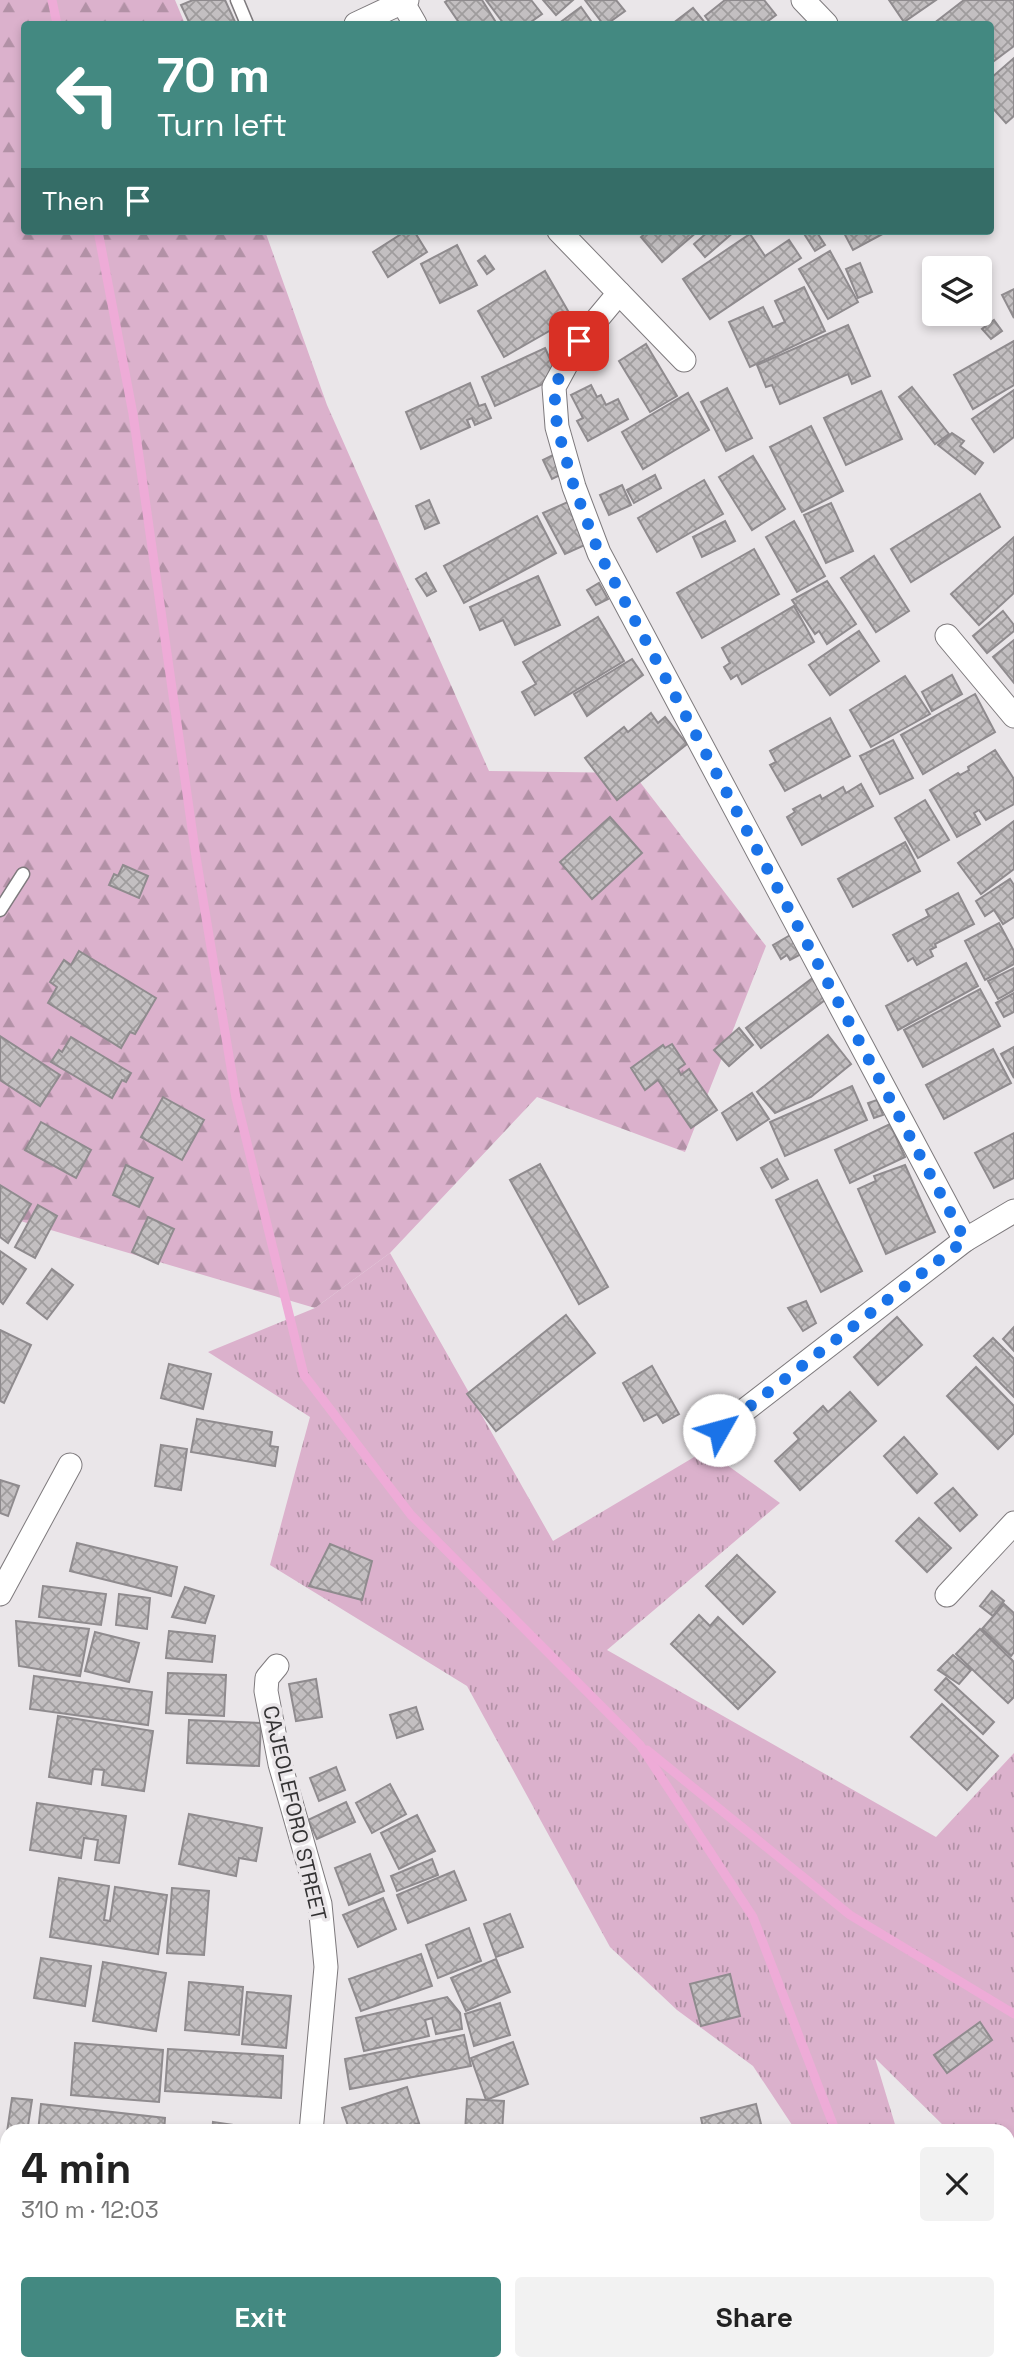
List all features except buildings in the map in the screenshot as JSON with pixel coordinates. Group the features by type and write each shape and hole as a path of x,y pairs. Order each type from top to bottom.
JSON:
{"street":[{"path":"803,0 823,21"},
{"path":"363,21 405,2 414,21"},
{"path":"563,235 684,360"},
{"path":"619,293 579,341 554,387 557,427 574,487 599,553 965,1240"},
{"path":"947,636 1014,716"},
{"path":"719,1430 965,1240 1014,1211"},
{"path":"0,1594 70,1465"},
{"path":"947,1595 1014,1523"},
{"name":"CAJEOLEFORO STREET","path":"277,1665 267,1678 267,1691 280,1764 320,1904 326,1967 312,2124"}],"lane":[{"path":"237,0 246,21"},
{"path":"0,910 23,874"}],"green space":[{"path":"0,0 175,0 184,21 21,21 21,235 266,235 327,405 489,771 633,773 766,946 685,1152 537,1097 390,1253 315,1308 0,1215"},
{"path":"390,1253 553,1541 706,1450 780,1503 607,1650 936,1837 1014,1753 1014,2124 942,2124 875,2058 895,2124 791,2124 753,2066 677,2010 610,1947 467,1686 270,1565 310,1417 208,1352 315,1308"}],"waterway":[{"path":"52,0 56,21"},
{"path":"99,235 133,414 196,857 236,1098 304,1375 411,1515 640,1745 753,1917 833,2124"},
{"path":"647,1750 850,1915 1014,2014"}],"route":[{"path":"579,341 554,387 557,427 574,487 599,553 965,1240 719,1430"}]}
